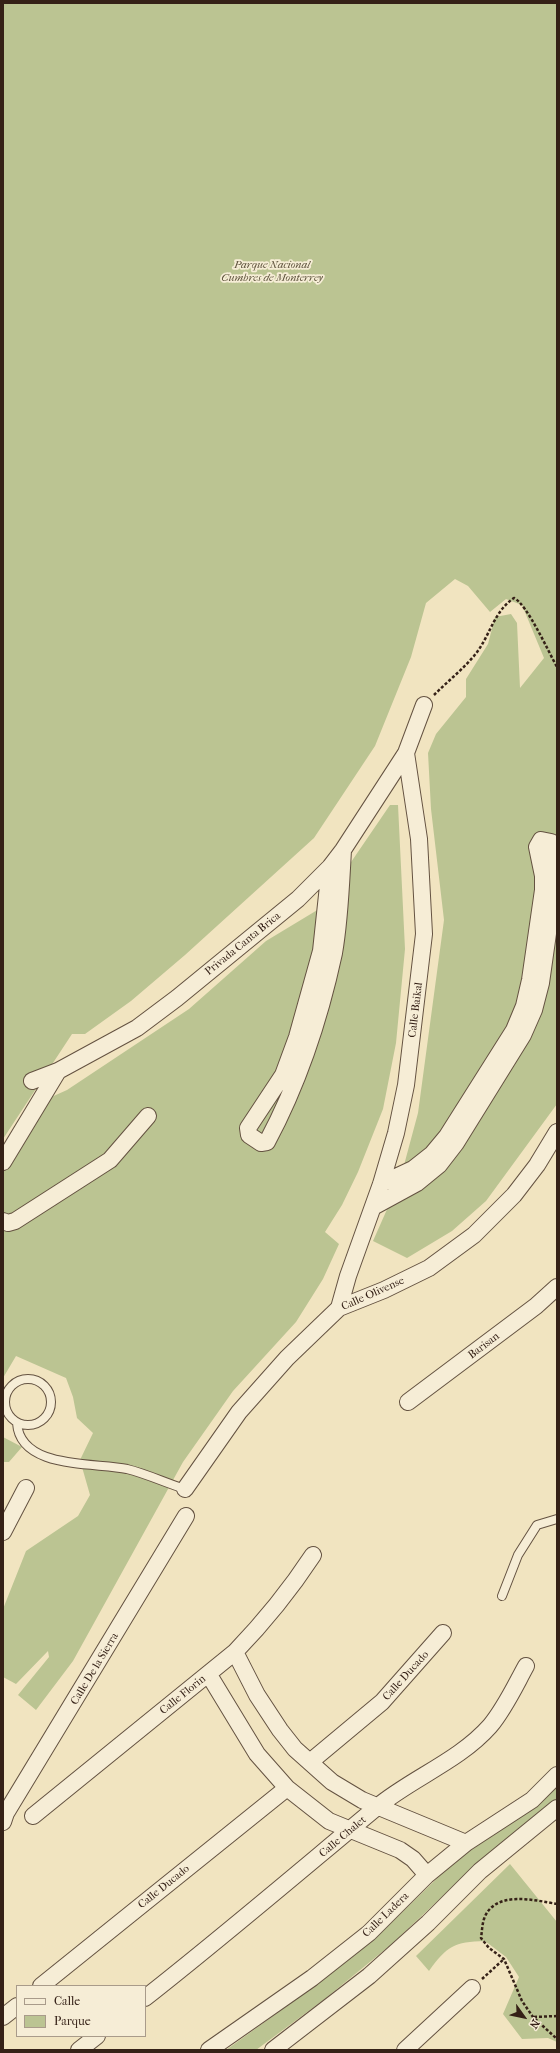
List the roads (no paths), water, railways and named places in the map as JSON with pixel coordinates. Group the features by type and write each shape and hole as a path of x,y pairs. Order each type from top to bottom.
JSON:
{"street":[{"name":"Calle Baikal","path":"339,1308 348,1276 381,1184 396,1133 406,1085 424,934 418,839 406,753 424,705"},
{"name":"Privada Canta Brica","path":"32,1081 58,1071 137,1028 276,918 330,867 343,850 406,753"},
{"path":"373,1207 417,1183 439,1165 456,1142 523,1035 534,1010 542,983 554,891 551,842 541,840 537,847 543,876 543,890 530,980 524,1006 514,1030 447,1136 432,1154 413,1169 381,1184"},
{"path":"330,867 320,951 297,1037 283,1075 248,1128 249,1135 261,1143 267,1142 282,1113 310,1042 334,953 343,850"},
{"path":"3,1162 58,1071"},
{"path":"3,1221 8,1223 15,1221 110,1160 148,1116"},
{"name":"Calle Olivense","path":"185,1489 239,1412 287,1358 339,1308 384,1290 429,1268 474,1235 514,1195 537,1165 557,1132"},
{"name":"Barisan","path":"408,1402 536,1306 557,1287"},
{"path":"3,1532 26,1488"},
{"name":"Calle De la Sierra","path":"3,1822 6,1813 186,1516"},
{"name":"Calle Florin","path":"33,1816 235,1652 263,1623 294,1584 313,1555"},
{"name":"Calle Ducado","path":"310,1762 382,1702 443,1633"},
{"path":"235,1652 257,1695 280,1730 295,1749 332,1782 362,1800 466,1843"},
{"name":"Calle Chalet","path":"146,1997 228,1933 378,1806 460,1752 490,1726 509,1698 526,1666"},
{"path":"208,1675 258,1754 287,1788 329,1821 400,1850 413,1858 427,1875"},
{"name":"Calle Ladera","path":"209,2050 312,1978 369,1933 427,1875 466,1843 532,1800 557,1775"},
{"name":"Calle Ducado","path":"42,1985 287,1788"},
{"path":"273,2050 369,1976 428,1923 480,1871 557,1808"},
{"path":"405,2050 472,1988"},
{"path":"3,2017 16,2007"},
{"path":"79,2050 96,2037"}],"lane":[{"path":"17,1423 31,1426 44,1419 48,1414 51,1399 49,1392 39,1382 25,1379 18,1381 8,1391 5,1405 7,1412 17,1423 17,1430 25,1443 42,1455 70,1463 126,1469 185,1489"},
{"path":"502,1596 518,1555 537,1525 557,1519"}],"park label":[{"name":"Parque Nacional Cumbres de Monterrey","path":"272,271"}]}
